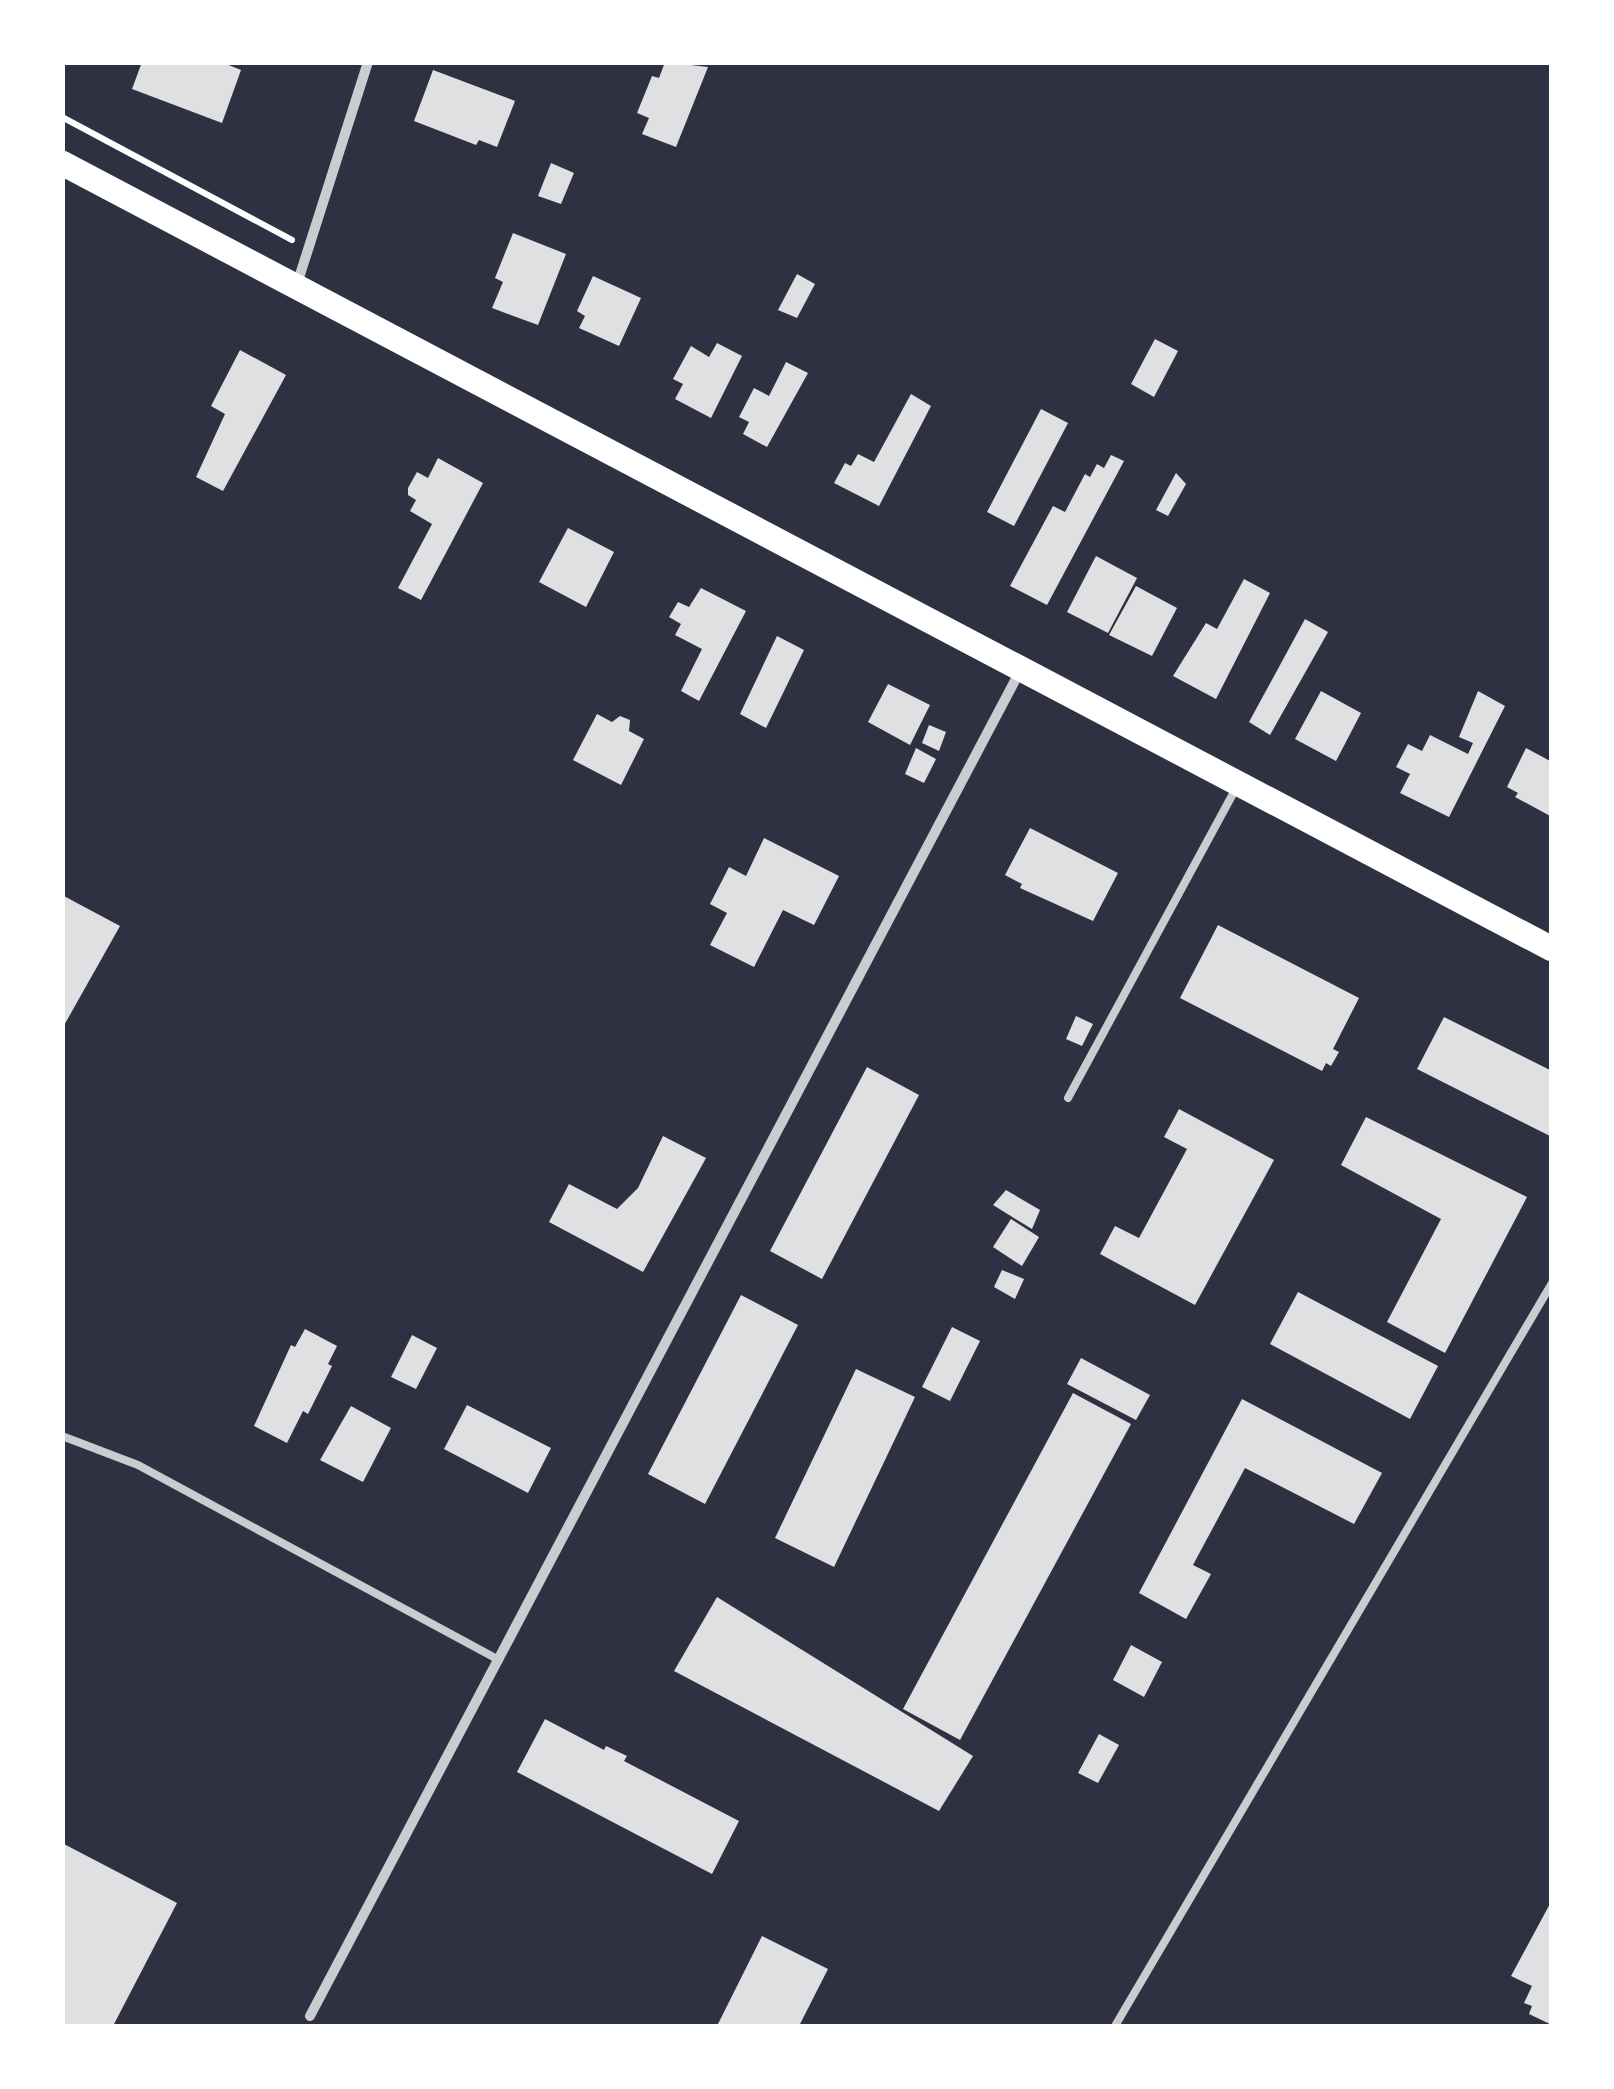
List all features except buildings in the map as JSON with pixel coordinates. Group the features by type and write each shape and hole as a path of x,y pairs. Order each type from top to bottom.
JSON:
{"main road":[{"path":"62,164 1552,949"}],"street":[{"path":"296,286 368,62"},
{"path":"310,2016 1020,670"}],"lane":[{"path":"1068,1098 1238,784"},
{"path":"1115,2026 1552,1282"},
{"path":"62,1436 138,1465 499,1660"}],"path":[{"path":"62,116 293,240"}]}
